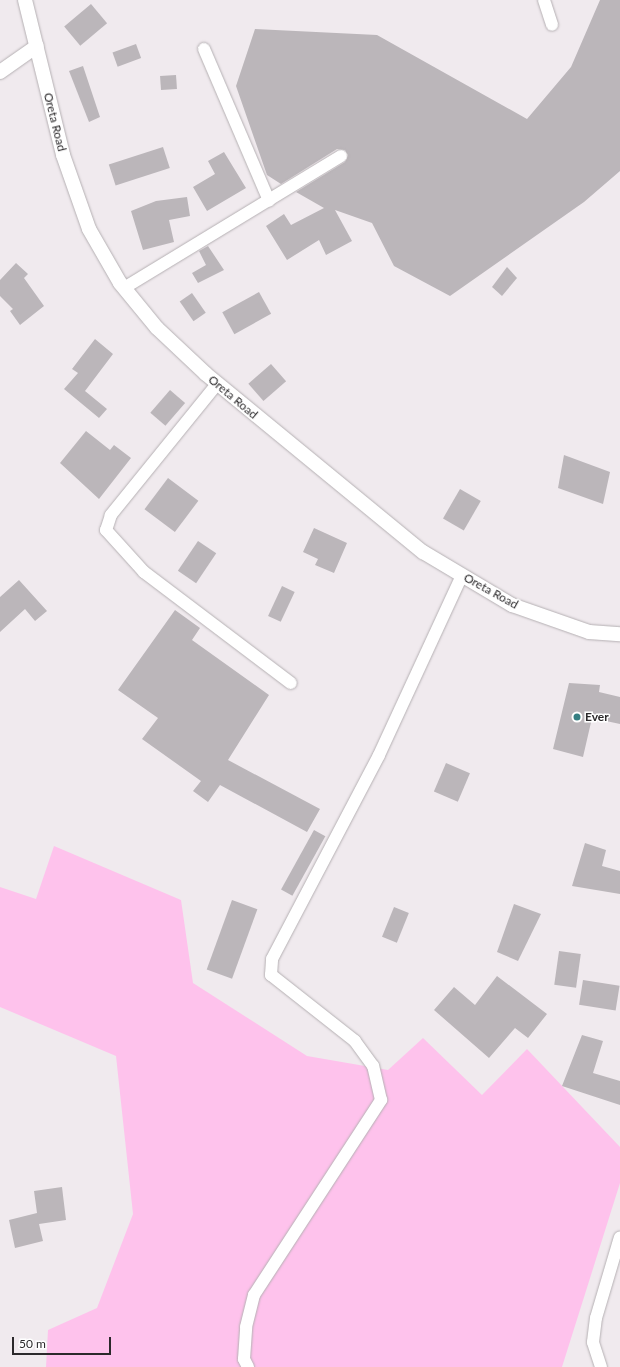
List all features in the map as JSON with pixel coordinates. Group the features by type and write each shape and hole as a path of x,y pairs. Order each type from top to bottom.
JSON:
{"street":[{"name":"Oreta Road","path":"25,0 63,155 89,229 124,288 158,328 218,384 423,552 512,605 589,632 620,634"},
{"path":"544,0 552,25"},
{"path":"0,72 36,46"},
{"path":"204,50 269,201"},
{"path":"124,288 341,156"},
{"path":"218,384 111,515 106,530 144,572 292,683"},
{"path":"248,1367 244,1359 246,1328 254,1295 381,1100 373,1066 355,1041 272,975 272,959 379,754 462,575"},
{"path":"602,1367 592,1342 596,1318 620,1237"}],"shaded area":[{"path":"54,846 181,900 193,983 307,1056 388,1070 423,1038 482,1095 527,1049 620,1147 620,1183 562,1367 46,1367 48,1330 97,1308 133,1214 116,1056 0,1007 0,887 36,899"}],"building":[{"path":"600,0 620,0 620,171 584,202 450,296 394,266 372,223 335,210 352,241 326,255 319,240 287,260 266,226 284,214 291,225 324,208 296,192 345,162 348,155 345,150 337,149 281,184 267,175 236,86 255,29 377,35 527,119 571,67"},
{"path":"91,4 107,23 80,46 64,26"},
{"path":"136,44 141,58 118,67 113,53"},
{"path":"83,66 100,117 89,122 69,71"},
{"path":"176,75 177,89 161,90 160,76"},
{"path":"163,147 170,168 116,186 109,165"},
{"path":"224,152 246,188 207,211 193,187 215,174 208,161"},
{"path":"187,197 190,216 169,220 174,242 143,250 131,211 156,201"},
{"path":"208,246 224,270 198,283 192,273 206,265 199,251"},
{"path":"16,263 28,274 24,278 44,306 20,325 10,311 13,309 0,296 0,280"},
{"path":"507,267 517,278 502,296 492,287"},
{"path":"259,292 271,314 234,334 222,312"},
{"path":"192,293 206,313 193,321 180,302"},
{"path":"95,339 113,354 85,391 107,409 99,418 64,389 78,373 72,369"},
{"path":"271,364 286,381 263,401 248,384"},
{"path":"170,390 185,403 165,426 150,413"},
{"path":"86,431 110,450 114,445 131,458 99,499 60,463"},
{"path":"564,455 610,472 603,504 558,488"},
{"path":"168,478 198,501 175,532 145,509"},
{"path":"460,489 481,501 464,530 443,518"},
{"path":"314,528 347,543 334,573 315,565 318,559 303,552"},
{"path":"198,541 216,553 196,583 178,571"},
{"path":"19,580 47,611 35,621 25,609 0,632 0,597"},
{"path":"282,586 295,592 281,622 268,616"},
{"path":"175,610 200,628 192,640 269,695 228,760 320,809 307,832 220,785 208,802 193,791 201,781 142,739 158,718 118,690"},
{"name":"Ever","path":"569,683 600,685 599,692 620,697 620,724 592,718 583,757 553,749"},
{"path":"446,763 470,773 458,802 434,792"},
{"path":"314,830 325,836 292,896 281,889"},
{"path":"585,843 606,850 602,866 620,871 620,894 572,886"},
{"path":"232,900 257,909 232,979 207,970"},
{"path":"514,904 541,914 518,961 497,952"},
{"path":"394,907 409,913 397,943 382,937"},
{"path":"559,951 581,954 576,988 554,985"},
{"path":"497,976 547,1014 528,1038 515,1028 489,1058 434,1010 454,987 475,1005"},
{"path":"583,980 620,986 616,1010 579,1005"},
{"path":"582,1035 603,1041 593,1073 620,1081 620,1105 562,1086"},
{"path":"62,1187 66,1220 39,1224 43,1241 15,1248 9,1220 37,1213 34,1191"}],"place":[{"name":"Ever","path":"577,717"}]}
